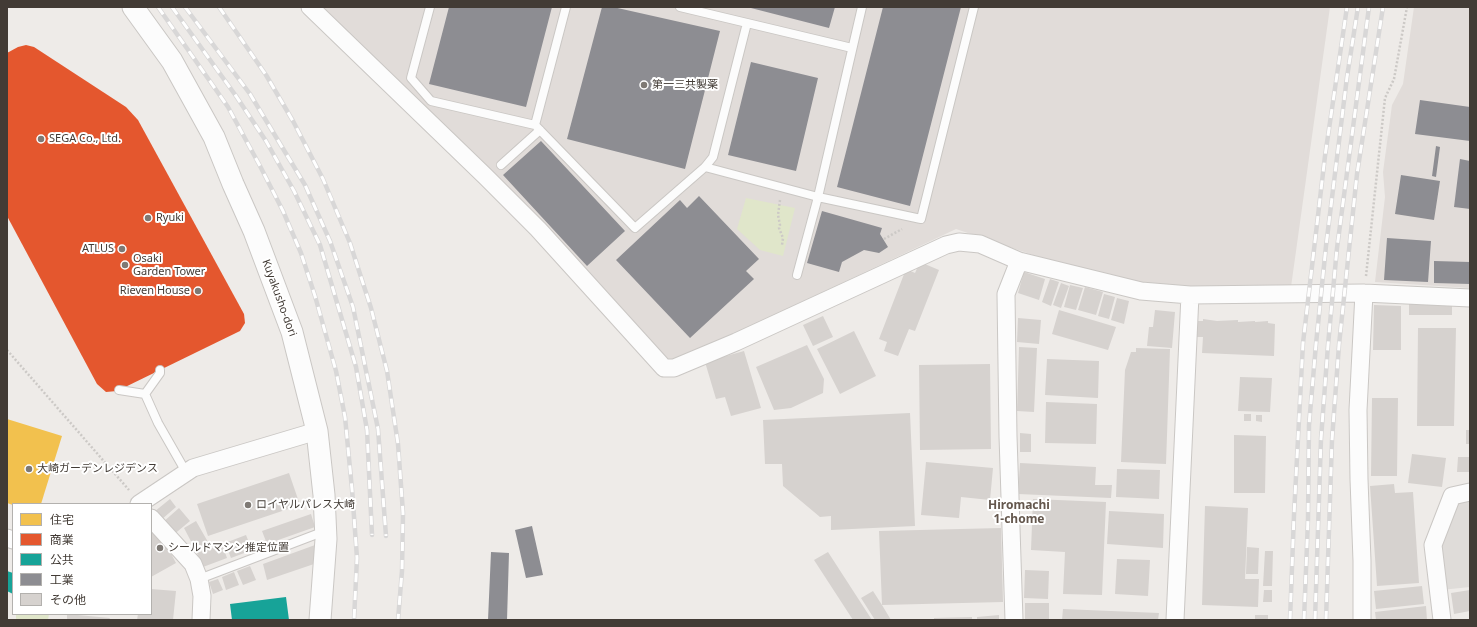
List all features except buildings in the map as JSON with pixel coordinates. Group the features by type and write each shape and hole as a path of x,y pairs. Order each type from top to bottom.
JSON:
{"street":[{"name":"Kuyakusho-dori","path":"132,7 172,61 214,137 232,184 254,231 292,332 317,431 324,496 325,531 320,620"},
{"path":"310,7 538,229 664,368 674,368 736,342 946,245 959,242 980,244 1019,261 1141,290 1190,295 1364,293 1470,298"},
{"path":"1014,620 1008,436 1006,294 1019,261"},
{"path":"1362,620 1362,561 1358,479 1358,410 1364,293"},
{"path":"1175,620 1190,295"},
{"path":"135,499 193,468 317,431"},
{"path":"1442,620 1433,545 1452,496 1470,492"},
{"path":"152,519 193,564 199,579 202,596 201,620"}],"lane":[{"path":"430,7 411,78 431,101 538,128 635,228 705,167 713,157 747,23"},
{"path":"501,165 538,128 566,7"},
{"path":"680,7 852,48"},
{"path":"797,275 818,196 862,7"},
{"path":"705,167 784,188 921,219 974,7"},
{"path":"145,394 160,373 160,370"},
{"path":"119,390 145,394"},
{"path":"145,394 158,423 186,472"},
{"path":"199,579 325,531"}],"path":[{"path":"1364,293 1385,98 1394,78 1407,7"},
{"path":"782,245 783,238 779,228 780,225 778,215 784,188"},
{"path":"884,239 903,228 910,217"},
{"path":"7,350 125,485 135,499"}],"shaded area":[{"path":"319,7 1330,7 1291,287 1191,290 1128,280 1039,257 956,229 677,361 661,357"},
{"path":"1414,7 1470,7 1470,288 1375,282 1385,197 1383,172 1392,105 1403,84"},
{"path":"1470,496 1470,587 1441,590 1440,549 1453,504"}],"green space":[{"path":"746,198 795,208 783,256 760,250 737,229"},
{"path":"16,615 49,615 48,620 16,620"}],"railway":[{"path":"158,7 228,107 283,211 301,253 315,296 336,371 345,417 357,558 354,620"},
{"path":"172,7 236,96 266,141 294,191 320,245 356,367 367,430 372,535"},
{"path":"185,7 250,94 305,185 330,241 353,307 378,429 386,536"},
{"path":"219,7 266,75 293,121 323,179 350,243 371,308 387,371 398,444 403,513 402,571 398,620"},
{"path":"1290,620 1303,343 1325,156 1347,7"},
{"path":"1304,620 1308,519 1309,425 1316,344 1326,246 1347,77 1358,7"},
{"path":"1315,620 1321,439 1328,345 1337,248 1369,7"},
{"path":"1326,620 1332,440 1339,345 1357,174 1383,7"}],"place":[{"name":"第一三共製薬","path":"644,85"},
{"name":"SEGA Co., Ltd.","path":"41,139"},
{"name":"Ryuki","path":"148,218"},
{"name":"ATLUS","path":"122,249"},
{"name":"Osaki Garden Tower","path":"125,265"},
{"name":"Rieven House","path":"198,291"},
{"name":"大崎ガーデンレジデンス","path":"29,469"},
{"name":"ロイヤルパレス大崎","path":"248,505"},
{"name":"シールドマシン推定位置","path":"160,548"}],"district":[{"name":"Hiromachi 1-chome","path":"1019,513"}]}
